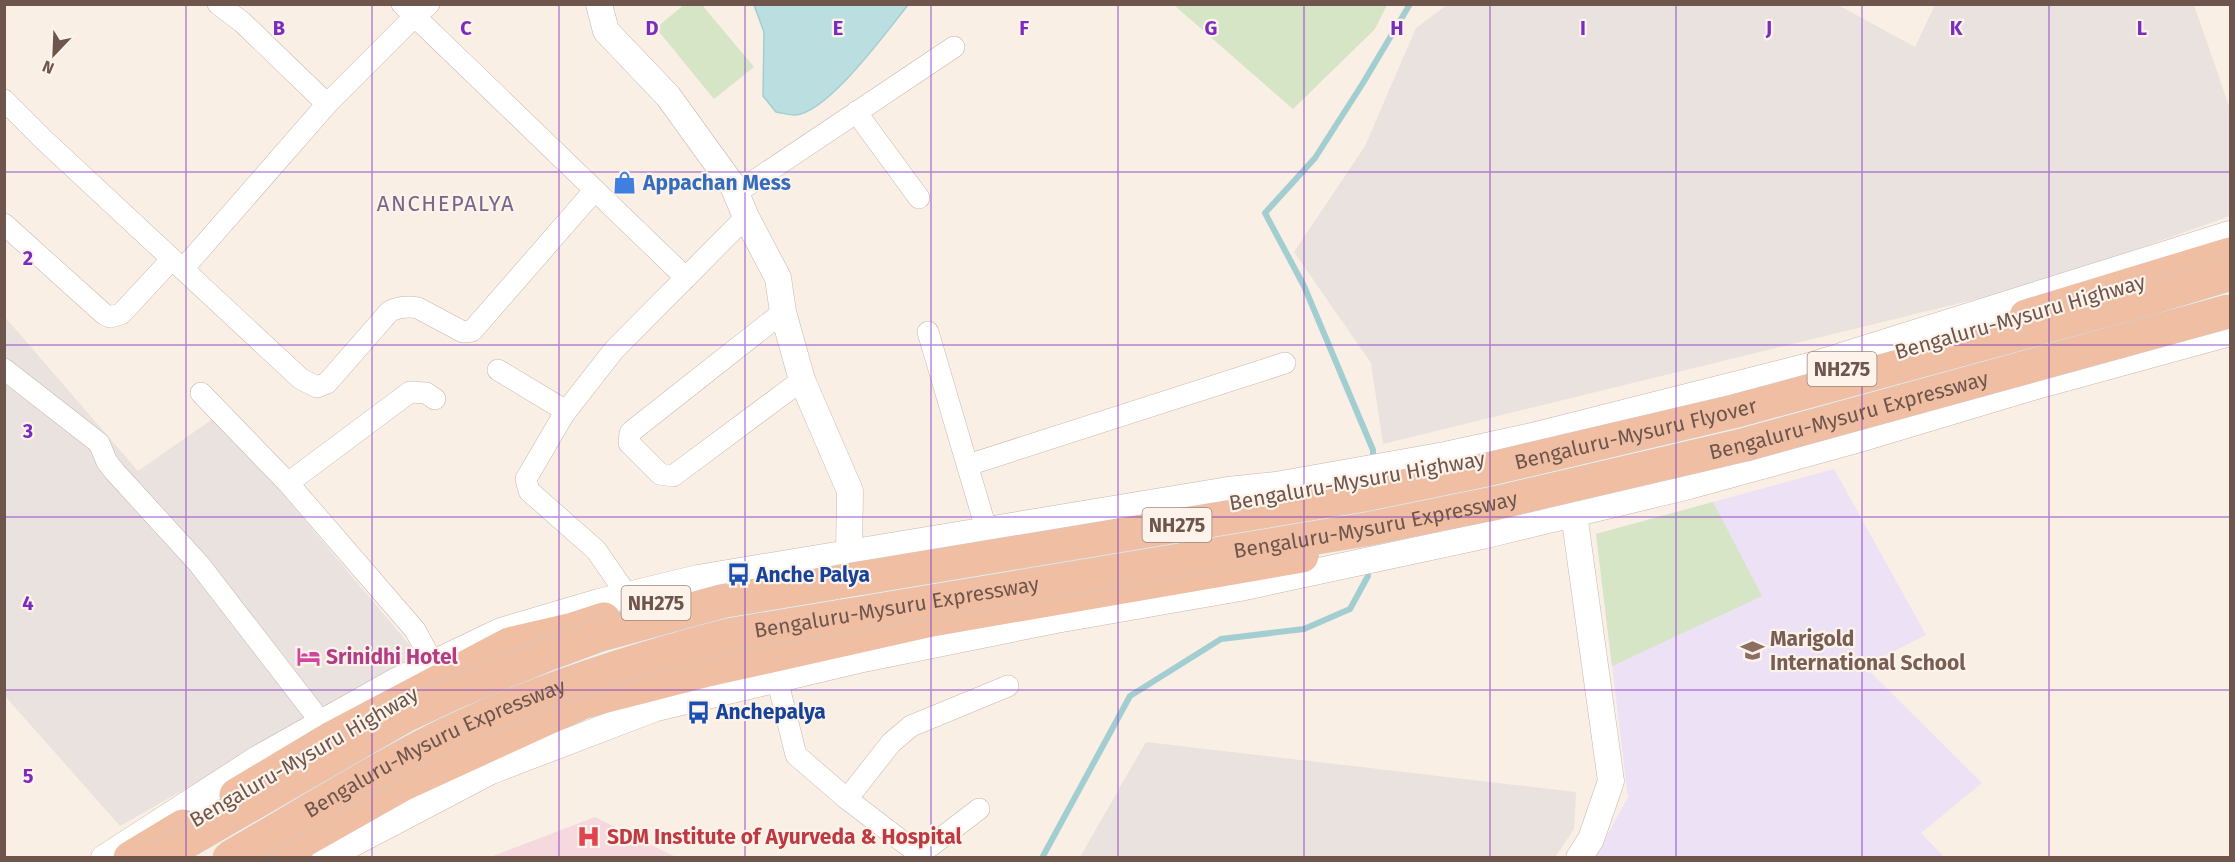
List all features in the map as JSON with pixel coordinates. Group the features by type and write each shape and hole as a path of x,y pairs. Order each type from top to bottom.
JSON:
{"highway":[{"name":"Bengaluru-Mysuru Highway","path":"130,858 333,737 509,644 573,629 634,608 850,560 1446,461 1690,409 1926,346 2230,254"},
{"name":"Bengaluru-Mysuru Flyover","path":"159,858 406,715 548,654 652,619 723,601 1362,495 1489,469 1735,411 2104,311 2230,274"},
{"name":"Bengaluru-Mysuru Expressway","path":"229,858 441,738 542,694 662,652 730,634 1368,529 1496,503 1624,475 1744,445 2230,311"},
{"name":"Bengaluru-Mysuru Expressway","path":"273,858 404,784 583,702 704,671 857,648 932,620 1243,577 1477,530 1571,507 1689,471 1840,432 2230,322"}],"street":[{"path":"218,4 242,22 327,104"},
{"path":"599,4 606,31 668,96 736,193 778,278 783,312 802,380 850,491 850,560 857,648"},
{"path":"4,224 104,314 110,317 121,314 177,264 415,8 594,191 686,278"},
{"path":"736,193 954,47"},
{"path":"4,100 301,379 317,387 327,383 390,311 395,309 411,306 418,308 464,332 471,331 594,191"},
{"path":"856,112 919,198"},
{"path":"627,595 596,550 529,491 526,485 527,477 566,411 626,337 746,217"},
{"name":"NH275","path":"1446,461 1532,436 1813,365 2230,234"},
{"path":"783,312 632,431 629,443 660,474 672,476 802,380"},
{"path":"928,332 989,536"},
{"name":"Bengaluru-Mysuru Expressway","path":"1571,507 1689,486 2230,333"},
{"path":"968,465 1285,363"},
{"path":"4,369 99,443 106,462 199,564 321,722"},
{"path":"498,370 566,411"},
{"path":"288,483 410,392 426,393 435,399"},
{"path":"201,393 288,483 415,630 434,663"},
{"path":"1571,507 1611,781 1591,839 1579,858"},
{"name":"NH275","path":"104,858 259,758 321,722 396,681 501,631 627,595 698,578 850,560"},
{"name":"Bengaluru-Mysuru Expressway","path":"325,858 491,771 656,708 777,679 857,648"},
{"path":"777,679 796,755 847,799 911,848 921,850 928,848 979,809"},
{"path":"847,799 891,742 911,726 1008,686"}],"shaded area":[{"path":"1447,5 1838,5 1915,47 1935,5 2194,5 2230,109 2230,216 2038,284 1383,444 1371,363 1294,252 1365,146 1416,28"},
{"path":"4,316 138,471 217,416 419,656 120,826 5,696"},
{"name":"Marigold International School","path":"1834,469 1926,635 1864,666 1982,783 1921,833 1944,857 1595,858 1628,797 1596,534"},
{"path":"1146,742 1576,792 1574,829 1555,857 1080,857"},
{"name":"SDM Institute of Ayurveda & Hospital","path":"595,817 676,857 490,857"}],"green space":[{"path":"685,4 702,5 754,67 714,99 656,28"},
{"path":"1174,5 1387,5 1375,29 1293,109"},
{"path":"1713,502 1762,596 1612,666 1596,534"}],"water":[{"path":"754,4 908,5 872,51 840,86 824,101 808,111 795,115 776,112 763,96 764,32"}],"waterway":[{"path":"1373,462 1373,450 1304,286 1265,213 1315,158 1410,4"},
{"path":"1042,858 1130,696 1221,639 1304,629 1350,609 1368,576 1368,566"}],"place":[{"name":"Appachan Mess","path":"625,183"},
{"name":"Anche Palya","path":"738,575"},
{"name":"Marigold International School","path":"1752,651"},
{"name":"Srinidhi Hotel","path":"308,657"},
{"name":"Anchepalya","path":"698,712"},
{"name":"SDM Institute of Ayurveda & Hospital","path":"589,837"}],"district":[{"name":"ANCHEPALYA","path":"446,203"}]}
